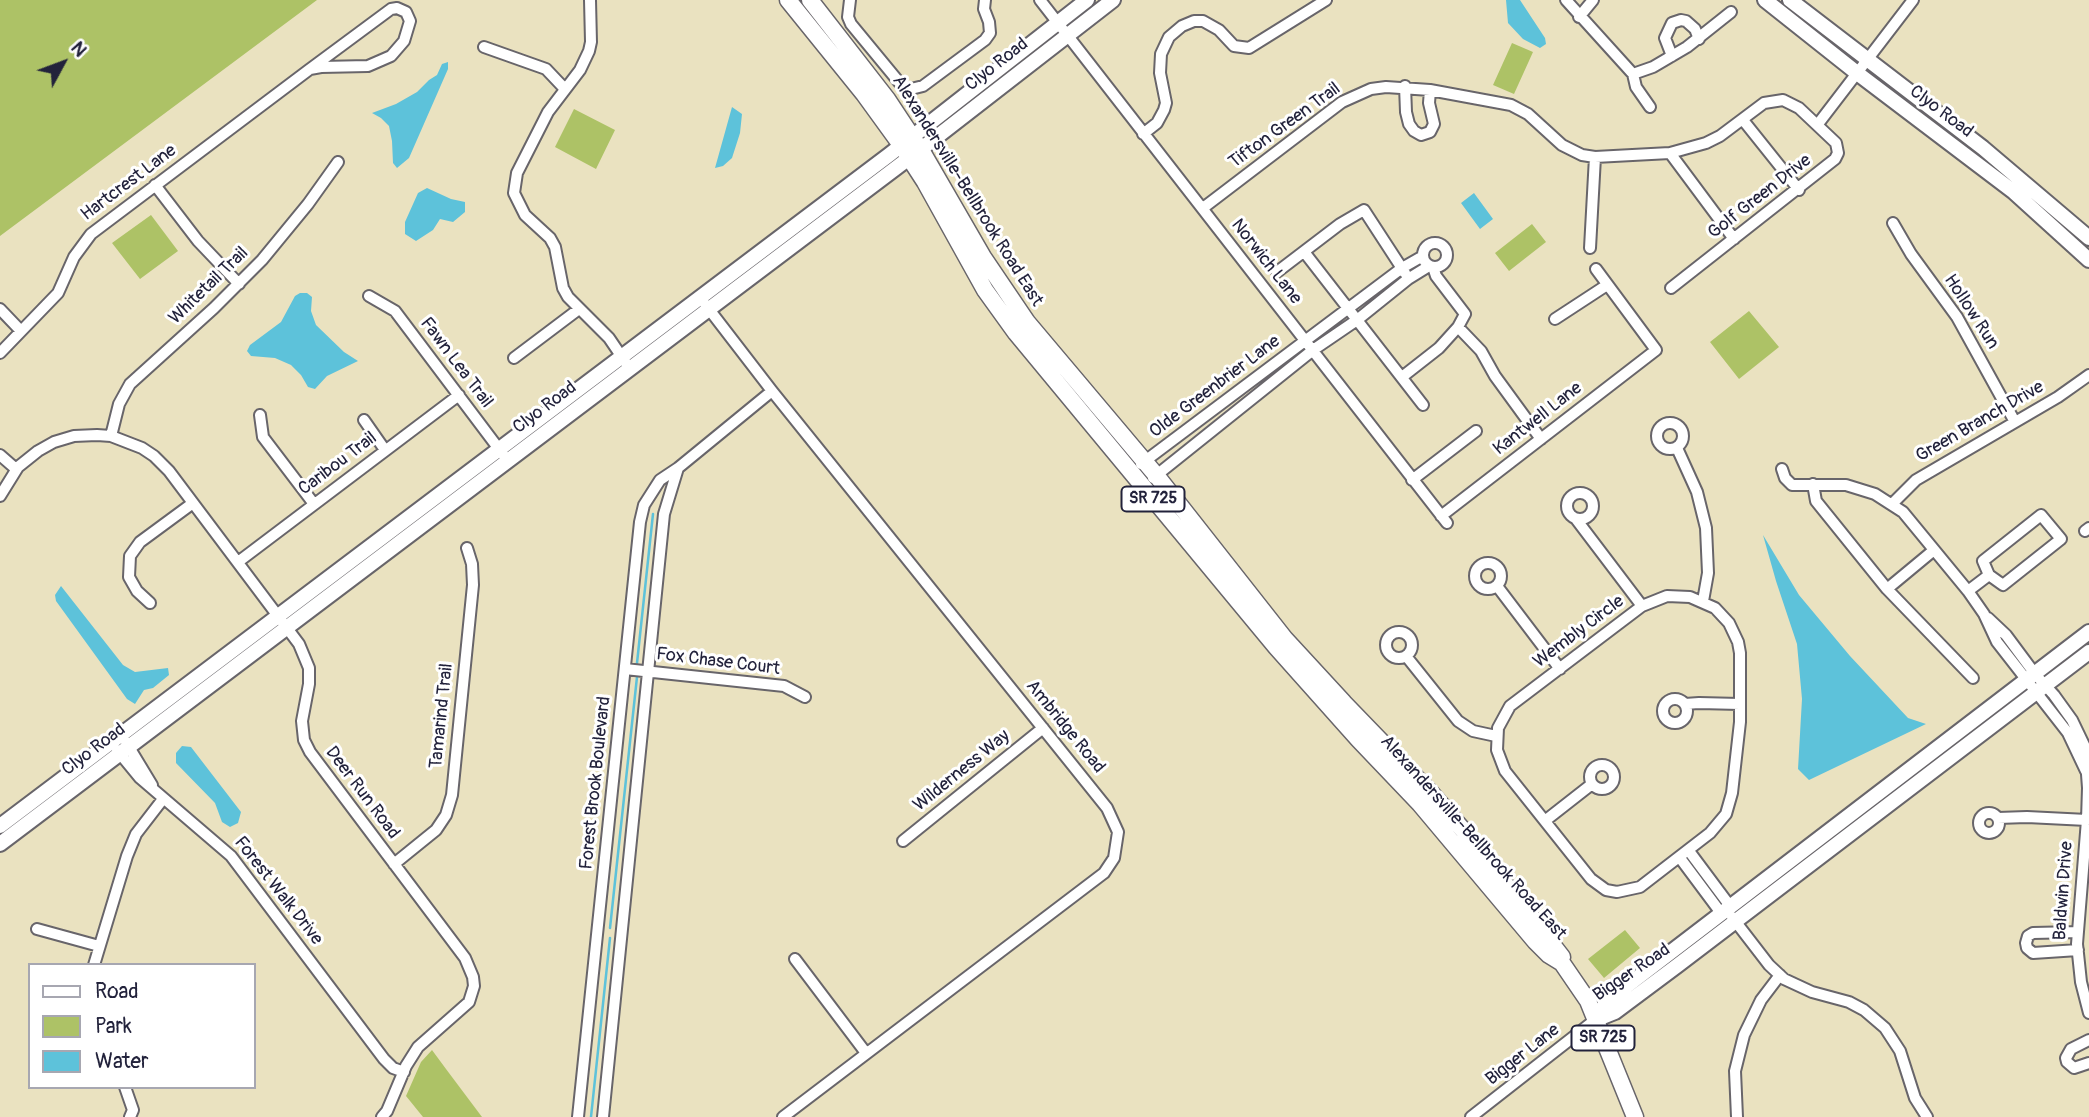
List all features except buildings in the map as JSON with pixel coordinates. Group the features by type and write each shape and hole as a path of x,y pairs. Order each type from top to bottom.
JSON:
{"main road":[{"name":"Alexandersville-Bellbrook Road East","path":"789,0 864,94 911,147"},
{"name":"Alexandersville-Bellbrook Road East","path":"810,0 874,81 1001,315 1138,467 1156,475 1281,643 1358,739 1395,766 1446,834 1535,941 1562,963 1588,1001 1595,1020"},
{"name":"Alexandersville-Bellbrook Road East","path":"1138,467 1143,486 1281,643"},
{"name":"SR 725","path":"1595,1020 1613,1057 1635,1117"}],"street":[{"path":"590,0 589,51 580,70 548,112 519,169 514,193 525,215 550,238 555,247 564,288 579,309 609,338 625,362"},
{"path":"850,0 848,17 851,23 903,87 911,89 923,86 985,40 990,33 984,9 985,0"},
{"name":"Norwich Lane","path":"1040,0 1444,519"},
{"name":"Clyo Road","path":"1063,28 1087,0"},
{"name":"Clyo Road","path":"0,844 279,614 499,449 708,308 1063,28 1113,0"},
{"path":"1143,134 1157,123 1164,110 1166,103 1160,63 1164,45 1175,30 1189,22 1203,21 1212,24 1239,48 1248,48 1309,4 1325,0"},
{"path":"1566,0 1633,74 1636,88 1650,107"},
{"path":"1579,17 1593,0"},
{"name":"Clyo Road","path":"1765,0 2014,192 2089,260"},
{"name":"Clyo Road","path":"1790,0 1983,148 2089,238"},
{"path":"1818,124 1913,0"},
{"name":"Hartcrest Lane","path":"0,353 58,293 74,257 90,234 310,69 391,9 402,9 409,15 410,21 404,41 383,61 368,66 321,66 310,69"},
{"path":"1633,74 1654,67 1699,39 1731,12"},
{"path":"1672,56 1665,38 1672,23 1686,20 1695,29 1699,39"},
{"path":"484,47 546,69 565,88"},
{"path":"1405,86 1409,124 1421,135 1430,132 1434,124 1429,103 1430,90"},
{"name":"Tifton Green Trail","path":"1203,208 1342,102 1371,89 1405,86 1511,105 1528,114 1562,145 1581,155 1595,157 1670,153 1713,140 1764,103 1783,100 1799,108 1818,124"},
{"path":"1743,120 1799,190"},
{"name":"Golf Green Drive","path":"1671,288 1830,165 1838,153 1836,143 1818,124"},
{"name":"Clyo Road","path":"0,826 288,628 508,461 699,296 911,147"},
{"path":"1670,153 1734,239"},
{"path":"1590,248 1595,157"},
{"name":"Whitetail Trail","path":"111,436 119,404 130,384 239,284 287,231 338,162"},
{"path":"155,185 198,241 239,284"},
{"path":"1278,272 1340,224 1364,210 1408,279"},
{"name":"Hollow Run","path":"1893,223 1911,254 1958,317 2015,422"},
{"path":"1305,253 1423,405"},
{"path":"1402,377 1438,348 1458,327 1464,311 1428,263"},
{"name":"Olde Greenbrier Lane","path":"1138,467 1402,268 1428,263"},
{"name":"Olde Greenbrier Lane","path":"1143,486 1312,351 1357,320 1428,263"},
{"path":"1555,318 1607,285 1596,269"},
{"name":"Kantwell Lane","path":"1444,519 1656,350 1607,285"},
{"name":"Fawn Lea Trail","path":"369,296 395,311 508,461"},
{"name":"Ambridge Road","path":"699,296 1112,815 1118,832 1114,859 1104,873 783,1117"},
{"path":"0,309 21,331"},
{"path":"513,358 579,309"},
{"path":"1458,327 1482,351 1494,376 1541,439"},
{"name":"Green Branch Drive","path":"1892,504 1916,480 2058,397 2089,375"},
{"name":"Forest Brook Boulevard","path":"578,1117 640,522 644,505 656,484 667,473 678,468 772,391"},
{"name":"Caribou Trail","path":"238,562 459,395"},
{"path":"260,415 263,437 314,504"},
{"path":"364,420 385,450"},
{"path":"1412,480 1475,431"},
{"name":"Deer Run Road","path":"0,496 16,470 38,451 54,442 84,435 111,436 128,441 154,456 169,471 279,614 305,655 309,668 309,684 302,721 304,740 314,759 465,958 473,977 474,986 469,1002 418,1047 382,1117"},
{"path":"1406,656 1458,721 1473,731 1496,736 1497,750 1504,771 1591,879 1606,890 1633,890 1685,854 1720,823 1730,804 1741,704 1740,653 1738,642 1722,615 1703,601 1708,573 1706,528 1697,492 1677,448"},
{"path":"0,455 16,470"},
{"path":"603,1117 664,514 678,468"},
{"name":"Baldwin Drive","path":"1782,469 1785,478 1792,485 1842,484 1875,494 1892,504 1917,527 1984,614 2006,635 2030,677 2068,733 2088,780 2077,932 2081,982 2089,1013"},
{"path":"1813,484 1816,501 1887,589 1973,678"},
{"path":"150,603 137,591 129,577 130,556 141,542 193,503"},
{"path":"2041,515 2061,539 2003,585 1989,575 1983,561 2041,515"},
{"path":"1576,519 1642,606"},
{"name":"Tamarind Trail","path":"394,864 436,830 446,815 452,795 473,585 472,564 467,548"},
{"path":"1887,589 1934,550"},
{"path":"1968,591 1989,575"},
{"path":"1497,586 1560,669"},
{"name":"Wembly Circle","path":"1496,736 1500,721 1510,706 1642,606 1667,596 1690,597 1703,601"},
{"name":"Bigger Road","path":"1728,912 2089,632"},
{"name":"Bigger Road","path":"1595,1020 1607,1001 2089,652"},
{"name":"Fox Chase Court","path":"625,668 784,686 805,697"},
{"path":"1685,705 1741,704"},
{"name":"Wilderness Way","path":"903,841 1043,729"},
{"name":"Forest Walk Drive","path":"121,745 140,778 231,856 384,1059 393,1068 404,1072"},
{"path":"1546,820 1592,784"},
{"path":"95,963 136,834 159,795"},
{"path":"1998,818 2087,820"},
{"path":"1685,854 1769,965 1780,975 1800,987 1849,1002 1874,1017 1885,1028 1900,1051 1915,1098 1927,1117"},
{"path":"37,929 99,946"},
{"path":"2077,932 2033,933 2028,936 2026,943 2033,953 2078,950"},
{"path":"795,959 866,1053"},
{"path":"1737,1117 1735,1071 1744,1035 1761,1000 1780,975"},
{"name":"Bigger Lane","path":"1471,1117 1595,1020"},
{"path":"2089,1040 2071,1049 2066,1058 2074,1068 2089,1063"},
{"path":"126,1089 133,1110 131,1117"}],"green space":[{"path":"0,0 317,0 0,236"},
{"path":"1512,43 1533,52 1514,94 1493,85"},
{"path":"574,109 615,130 596,169 555,147"},
{"path":"151,215 178,251 140,279 112,243"},
{"path":"1532,224 1546,242 1509,271 1495,253"},
{"path":"1749,311 1779,347 1739,379 1710,342"},
{"path":"1625,930 1640,948 1604,978 1588,959"},
{"path":"432,1050 482,1117 423,1117 406,1096 421,1062"}],"water":[{"path":"1506,0 1520,0 1545,38 1546,44 1540,48 1523,39 1508,23"},
{"path":"448,62 448,69 409,158 397,168 393,163 389,126 372,113 417,92 437,75 442,64"},
{"path":"732,107 742,114 740,133 732,158 723,166 715,168"},
{"path":"427,188 465,202 465,212 453,222 440,219 433,230 416,241 405,234 405,222 418,193"},
{"path":"1474,193 1493,219 1480,229 1461,203"},
{"path":"307,293 312,297 311,311 316,325 344,352 358,361 327,376 315,389 308,387 291,365 275,358 251,356 247,351 250,345 281,322 295,296"},
{"path":"1763,535 1799,595 1850,656 1908,718 1926,724 1809,780 1798,769 1802,699 1797,644"},
{"path":"61,586 123,665 135,672 168,668 169,675 153,688 144,690 135,704 127,699 56,601 55,595"},
{"path":"182,746 191,747 241,812 238,823 230,827 222,822 215,803 176,763 176,753"}],"waterway":[{"path":"637,663 653,514"},
{"path":"610,928 637,677"},
{"path":"591,1117 610,938"}]}
